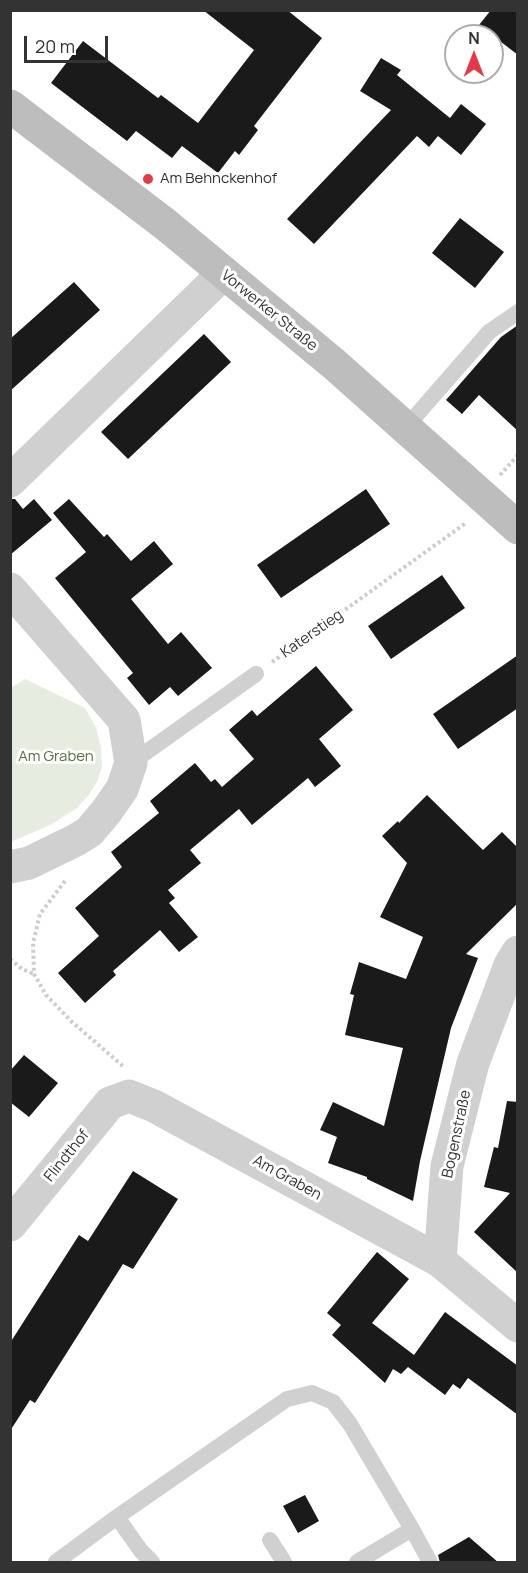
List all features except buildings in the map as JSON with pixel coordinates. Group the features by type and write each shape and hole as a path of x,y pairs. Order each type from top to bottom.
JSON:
{"street":[{"name":"Vorwerker Straße","path":"10,106 165,224 334,364 518,528"},
{"path":"10,481 223,273"},
{"path":"10,589 124,720 130,763 122,789 89,832 20,865"},
{"name":"Bogenstraße","path":"440,1261 447,1166 470,1075 510,964 518,952"},
{"name":"Am Graben","path":"129,1096 174,1116 440,1261"},
{"name":"Flindthof","path":"10,1225 110,1103 129,1096"},
{"path":"440,1261 518,1326"}],"lane":[{"path":"406,427 489,332 518,312"},
{"path":"130,763 255,674"},
{"path":"56,1563 117,1516 287,1399 312,1393 333,1402 350,1424 430,1563"},
{"path":"117,1516 152,1563"},
{"path":"357,1563 412,1529"},
{"path":"270,1540 284,1563"}],"path":[{"name":"Katerstieg","path":"255,674 446,538 490,503"},
{"path":"69,876 40,914 33,943 34,974 46,995 72,1022 128,1071 129,1096"},
{"path":"10,959 22,969 34,974"}],"green space":[{"name":"Am Graben","path":"25,679 85,708 96,728 101,747 102,767 97,782 77,808 52,824 11,842 11,688"}],"place":[{"name":"Am Behnckenhof","path":"148,179"}]}
